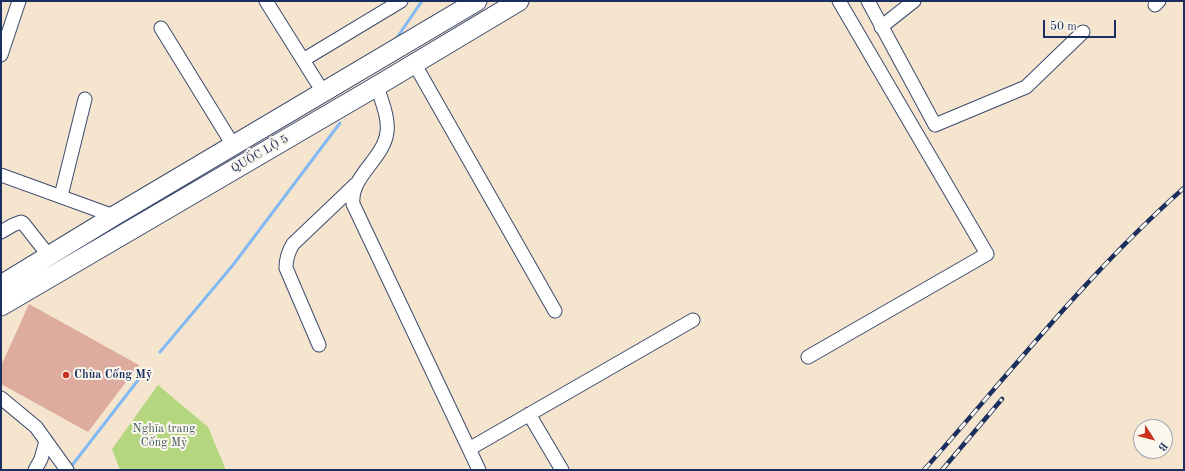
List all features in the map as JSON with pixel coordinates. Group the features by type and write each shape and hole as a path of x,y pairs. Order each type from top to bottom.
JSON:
{"highway":[{"name":"QUỐC LỘ 5","path":"1,285 233,145 477,1"},
{"name":"QUỐC LỘ 5","path":"1,306 519,1"}],"street":[{"path":"1,55 19,1"},
{"path":"266,1 323,92"},
{"path":"303,60 401,1"},
{"path":"808,357 987,254 839,1"},
{"path":"868,1 935,125 1026,87 1083,32"},
{"path":"881,27 914,1"},
{"path":"161,28 233,145"},
{"path":"414,63 555,312"},
{"path":"319,345 286,268 286,260 293,244 359,182 381,150 387,132 387,122 377,86"},
{"path":"61,196 85,99"},
{"path":"1,175 114,216"},
{"path":"359,182 353,197 354,204 479,470"},
{"path":"1,232 13,225 21,222 23,223 49,256"},
{"path":"469,449 693,320"},
{"path":"1,398 36,427 67,470"},
{"path":"529,414 562,470"},
{"path":"35,470 41,459 46,441"}],"green space":[{"name":"Nghĩa trang Cống Mỹ","path":"158,385 208,427 226,470 120,470 112,449"}],"building":[{"name":"Chùa Cống Mỹ","path":"29,304 139,365 88,432 1,384 1,366"}],"waterway":[{"path":"396,39 422,1"},
{"path":"160,352 233,265 340,123"},
{"path":"70,468 142,375"}],"railway":[{"path":"924,470 1082,289 1115,254 1184,188"},
{"path":"942,470 1002,399"}],"place":[{"name":"Chùa Cống Mỹ","path":"66,375"}]}
